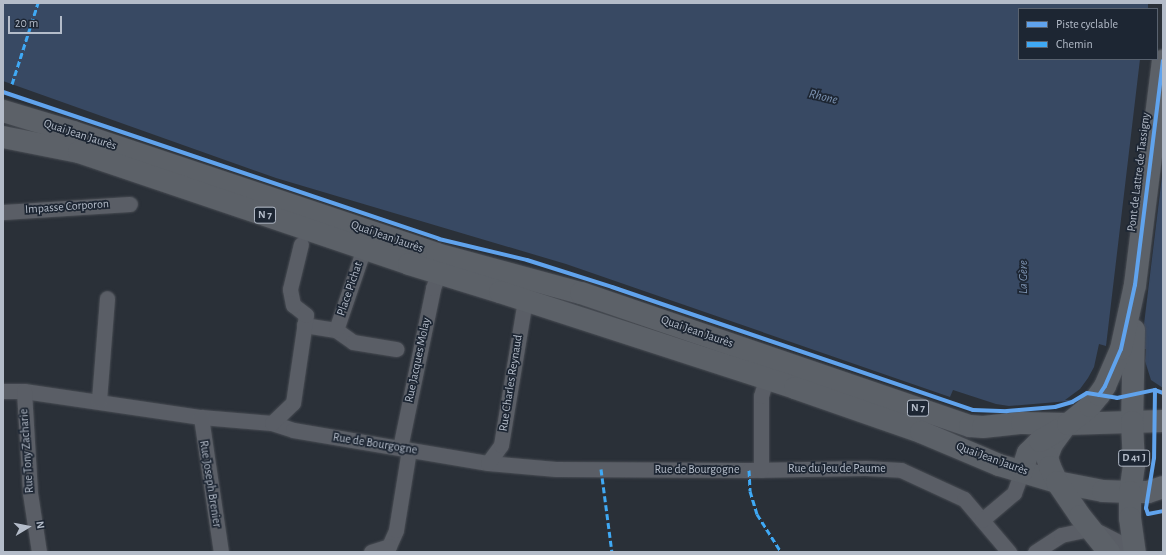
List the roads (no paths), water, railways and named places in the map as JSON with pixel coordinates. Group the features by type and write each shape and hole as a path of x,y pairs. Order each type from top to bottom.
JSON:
{"main road":[{"name":"Pont de Lattre de Tassigny","path":"1135,285 1163,61"},
{"name":"Quai Jean Jaurès","path":"3,111 73,132 437,254 581,293 970,426 983,427 1022,423 1068,424"},
{"name":"Quai Jean Jaurès","path":"3,137 79,152 364,248 766,379 921,432 999,464 1057,482 1103,491 1130,492"},
{"path":"1132,422 1135,285"},
{"path":"1022,470 1028,452 1040,441 1068,424 1090,406 1106,386 1121,349 1135,285"},
{"name":"N 7","path":"1068,424 1163,421"},
{"name":"D 41 J","path":"1130,492 1134,465 1132,422"},
{"path":"1068,424 1052,444 1047,457 1057,482 1090,529 1109,552"},
{"name":"N 7","path":"1130,492 1148,492 1163,487"},
{"path":"1130,492 1130,518 1135,551"}],"street":[{"name":"Impasse Corporon","path":"3,212 130,204"},
{"path":"301,244 290,289 293,305 305,320 336,330 354,342 396,349"},
{"name":"Place Pichat","path":"336,330 364,248"},
{"name":"Rue Jacques Molay","path":"392,549 396,530 405,449 432,294 439,272"},
{"path":"99,400 107,298"},
{"name":"Rue Charles Reynaud","path":"488,463 501,445 525,300"},
{"path":"272,423 293,403 305,320"},
{"path":"755,470 761,396 774,358"},
{"name":"Rue de Bourgogne","path":"3,391 24,391 99,400 201,416 272,423 293,430 488,463 556,469 755,470"},
{"name":"Rue Tony Zacharie","path":"24,391 32,510 38,552"},
{"name":"Rue Joseph Brenier","path":"201,416 221,552"},
{"name":"Rue du Jeu de Paume","path":"755,470 865,468 901,470 964,499 1009,552"},
{"path":"982,520 1014,493 1022,470"},
{"path":"1035,552 1061,536 1090,529 1099,532 1135,551"},
{"path":"371,552 392,549"}],"water":[{"path":"3,3 1163,3 1163,393 1009,406 996,404 953,390 950,397 566,264 276,178 3,81"}],"water label":[{"name":"Rhone","path":"823,98"},
{"name":"La Gère","path":"1024,277"}]}
